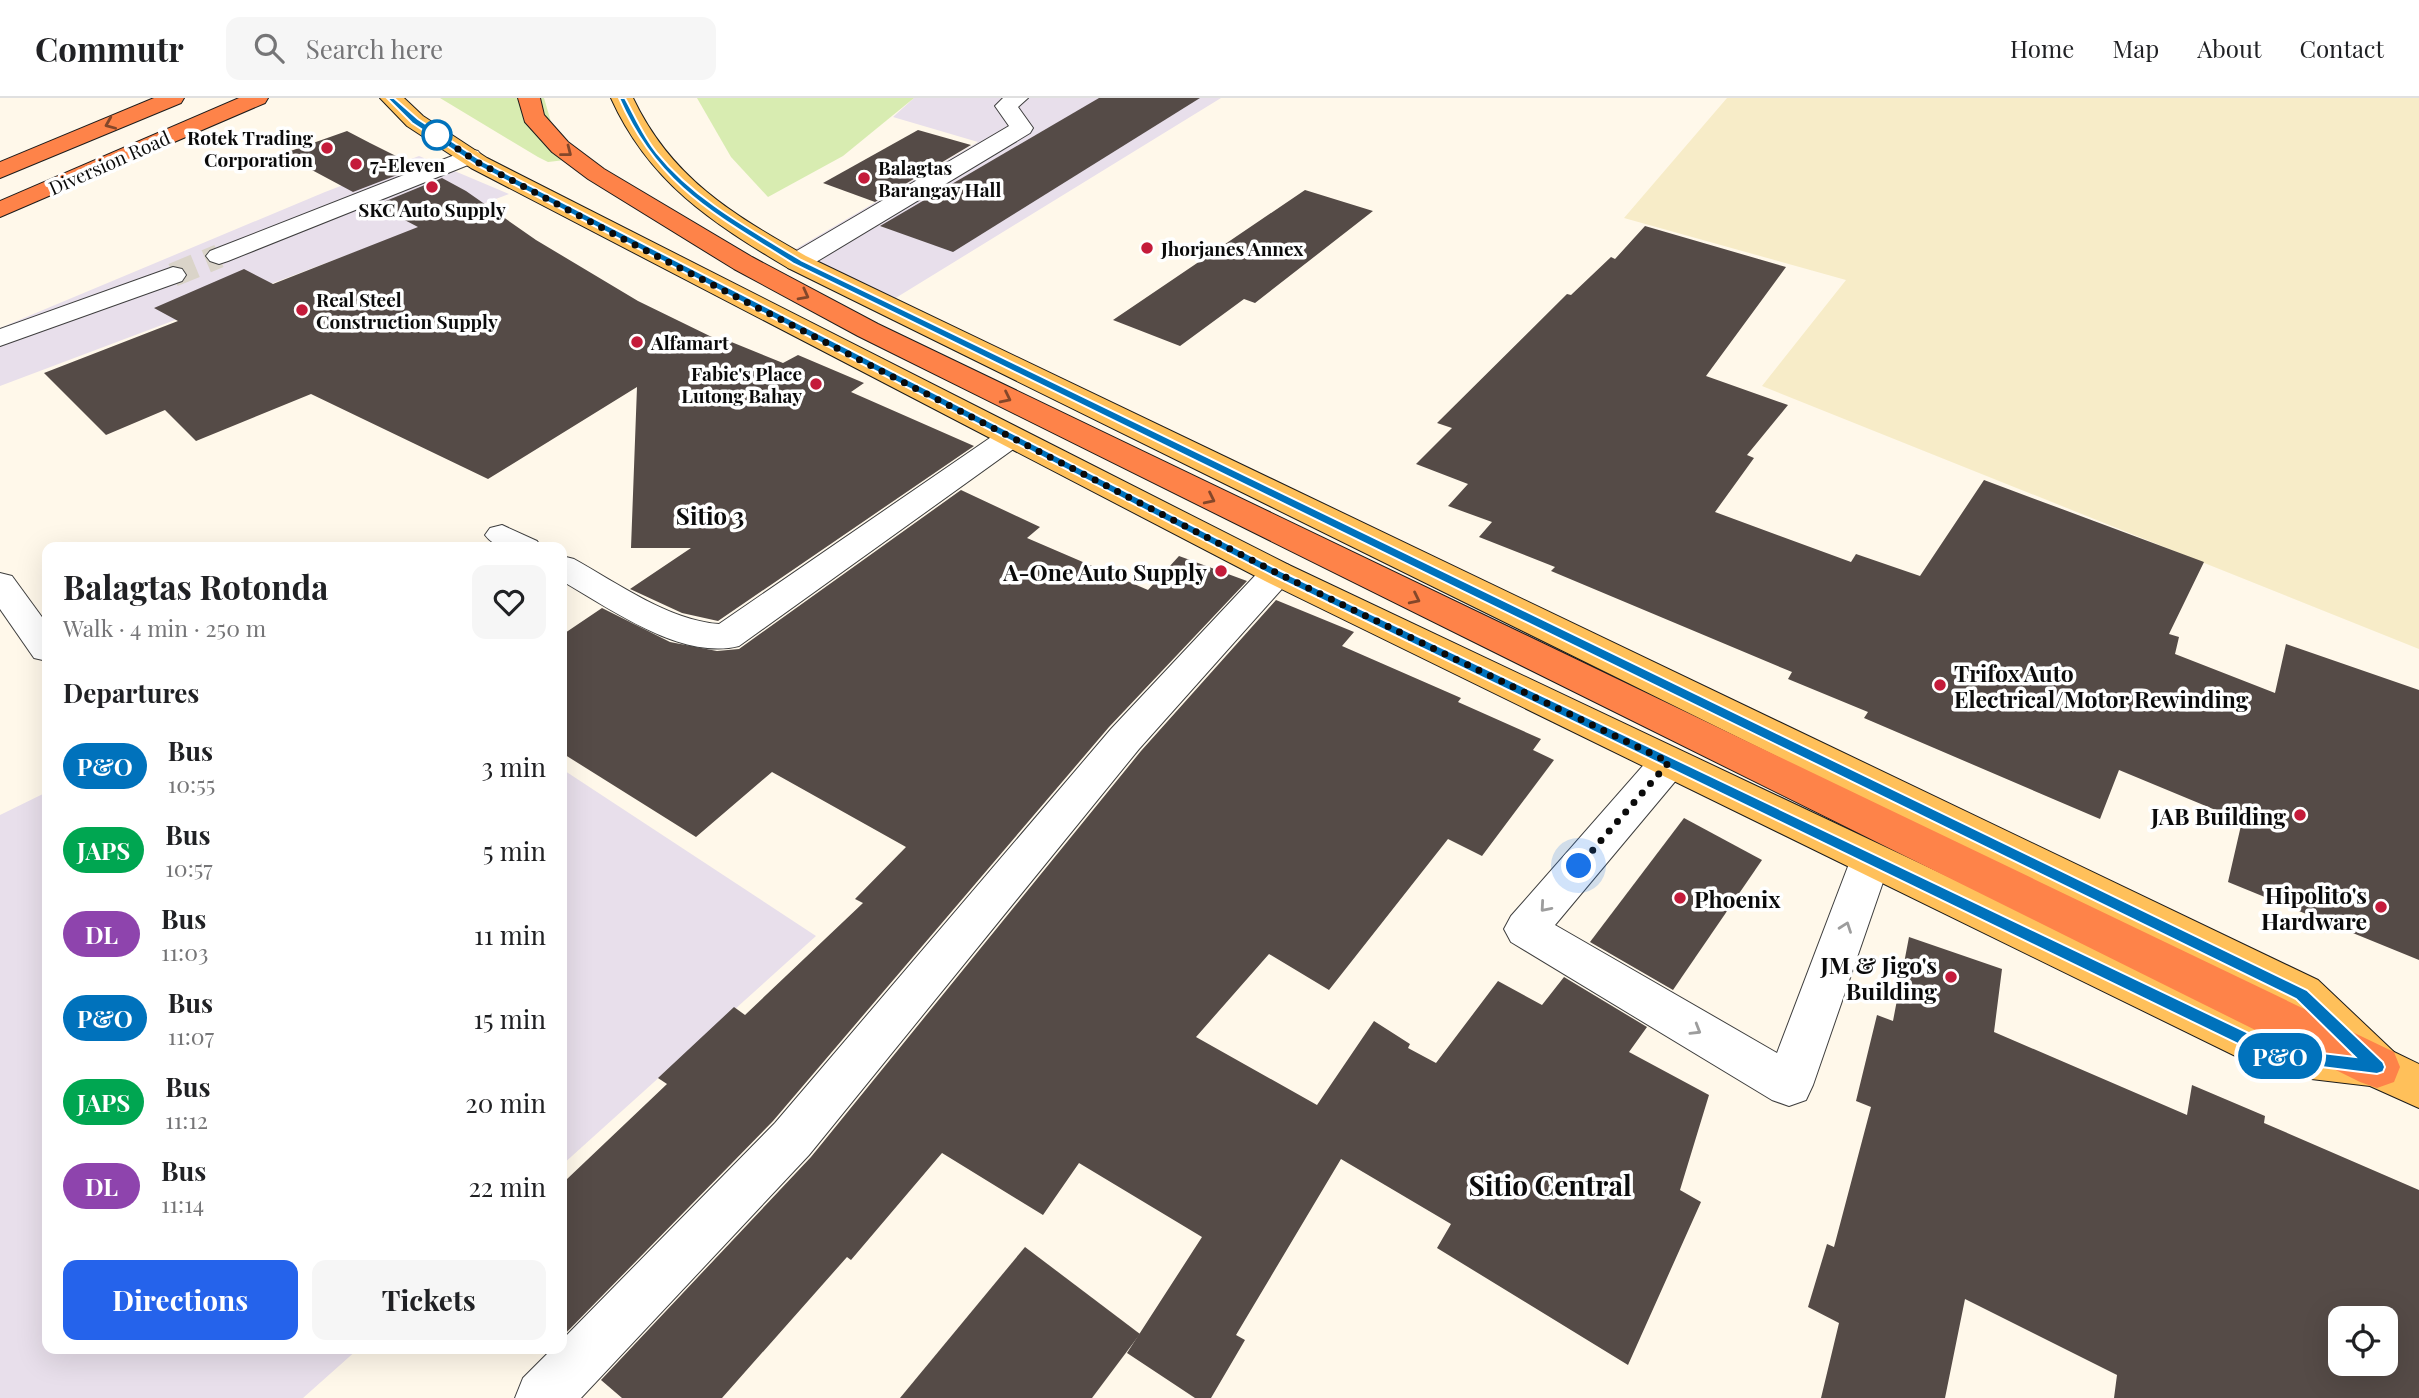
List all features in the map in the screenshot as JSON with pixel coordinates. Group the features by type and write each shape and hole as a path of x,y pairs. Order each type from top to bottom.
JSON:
{"highway":[{"name":"Diversion Road","path":"0,171 173,98"},
{"path":"0,192 221,98"},
{"name":"Diversion Road","path":"0,210 257,98"},
{"path":"529,98 533,117 560,147 596,174 743,263 868,330 1235,512 2377,1067"}],"main road":[{"path":"391,98 415,121 470,156 629,242 1277,573 2278,1055 2377,1067 2419,1087"},
{"path":"622,98 637,130 654,156 680,182 711,208 797,262 2302,994 2377,1067"}],"street":[{"path":"797,262 1022,128 1006,106 1017,98"},
{"path":"219,256 470,156"},
{"path":"0,338 173,275"},
{"path":"567,571 664,623 695,634 726,637 1011,438"},
{"path":"543,1398 792,1139 1125,739 1277,573"},
{"path":"0,584 42,642"},
{"path":"1669,762 1526,929 1788,1085 1870,859"}],"shaded area":[{"path":"914,98 1221,98 894,299 794,250 978,142 893,117"},
{"path":"1727,98 2419,98 2419,649 1762,386 1846,280 1624,218"},
{"path":"419,156 509,194 0,386 0,328 325,192"},
{"path":"567,772 816,936 567,1160"},
{"path":"42,794 42,1354 352,1354 303,1398 0,1398 0,815"}],"green space":[{"path":"440,98 544,98 551,122 568,153 565,160 548,162"},
{"path":"697,98 914,98 843,156 768,197 731,157"}],"building":[{"path":"1099,98 1200,98 953,252 880,226"},
{"path":"918,130 971,145 875,202 823,183"},
{"path":"347,131 418,167 353,192 282,154"},
{"path":"442,178 466,191 536,240 638,301 720,341 724,339 783,363 798,355 864,383 851,392 974,446 718,621 682,613 630,589 691,548 631,548 637,387 488,479 311,394 196,441 165,410 106,435 44,373 178,321 154,308 244,269 273,284 418,227 376,205"},
{"path":"1305,190 1373,211 1255,303 1244,299 1180,346 1113,320"},
{"path":"1645,226 1786,267 1706,376 1788,405 1747,455 1754,458 1715,512 1851,562 1856,554 1920,576 1984,480 2204,562 2169,634 2179,637 2175,654 2275,693 2286,644 2419,690 2419,960 2228,882 2242,821 2119,770 2100,819 1864,718 1868,712 1788,679 1792,672 1551,571 1555,567 1479,537 1492,522 1448,506 1468,484 1416,464 1452,428 1437,423 1567,294 1571,295 1611,257 1615,259"},
{"path":"961,490 1040,527 1027,538 1148,590 1179,556 1247,581 1109,727 773,1121 567,1332 567,1179 667,1084 658,1078 734,1007 745,1015 863,903 855,899 906,847 772,772 696,837 567,756 567,632 602,608 670,642 717,651 739,649"},
{"path":"1276,600 1354,632 1342,646 1461,698 1458,702 1541,739 1533,750 1554,760 1482,856 1448,839 1329,990 1269,954 1196,1037 1317,1105 1374,1021 1410,1044 1408,1048 1436,1063 1498,981 1542,1005 1564,977 1647,1027 1629,1052 1709,1095 1680,1190 1701,1202 1628,1365 1437,1248 1451,1224 1341,1159 1236,1335 1245,1340 1211,1398 1195,1398 1127,1353 1202,1237 1079,1163 1043,1215 942,1153 851,1260 847,1257 722,1398 622,1398 601,1380 811,1157 1141,751"},
{"name":"Phoenix","path":"1684,818 1762,860 1673,990 1590,942"},
{"path":"1909,937 2002,969 1994,1032 2187,1115 2192,1085 2265,1116 2264,1123 2419,1190 2419,1398 2114,1398 2117,1375 1965,1299 1945,1398 1821,1398 1839,1323 1808,1307 1827,1244 1834,1247 1871,1107 1856,1101 1877,1015 1893,1021"},
{"path":"1025,1247 1140,1334 1092,1398 900,1398"}],"tunnel":[{"path":"173,275 219,256"}],"bus line":[{"name":"P&O","path":"391,98 415,121 479,163 1277,573 2278,1055 2377,1067 2302,994 797,262 711,208 680,182 654,156 637,130 622,98"}],"place":[{"name":"Rotek Trading Corporation","path":"327,148"},
{"name":"7-Eleven","path":"356,164"},
{"name":"Balagtas Barangay Hall","path":"864,178"},
{"name":"SKC Auto Supply","path":"432,187"},
{"name":"Jhorjanes Annex","path":"1147,248"},
{"name":"Real Steel Construction Supply","path":"302,310"},
{"name":"Alfamart","path":"637,342"},
{"name":"Fabie's Place Lutong Bahay","path":"816,384"},
{"name":"A-One Auto Supply","path":"1221,571"},
{"name":"Trifox Auto Electrical/Motor Rewinding","path":"1940,685"},
{"name":"JAB Building","path":"2300,815"},
{"name":"Phoenix","path":"1680,898"},
{"name":"Hipolito's Hardware","path":"2381,907"},
{"name":"JM & Jigo's Building","path":"1951,977"}],"district":[{"name":"Sitio 3","path":"710,515"},
{"name":"Sitio Central","path":"1550,1184"}],"route":[{"path":"437,135 479,163 629,242 1277,573 1669,762 1579,866"}]}
